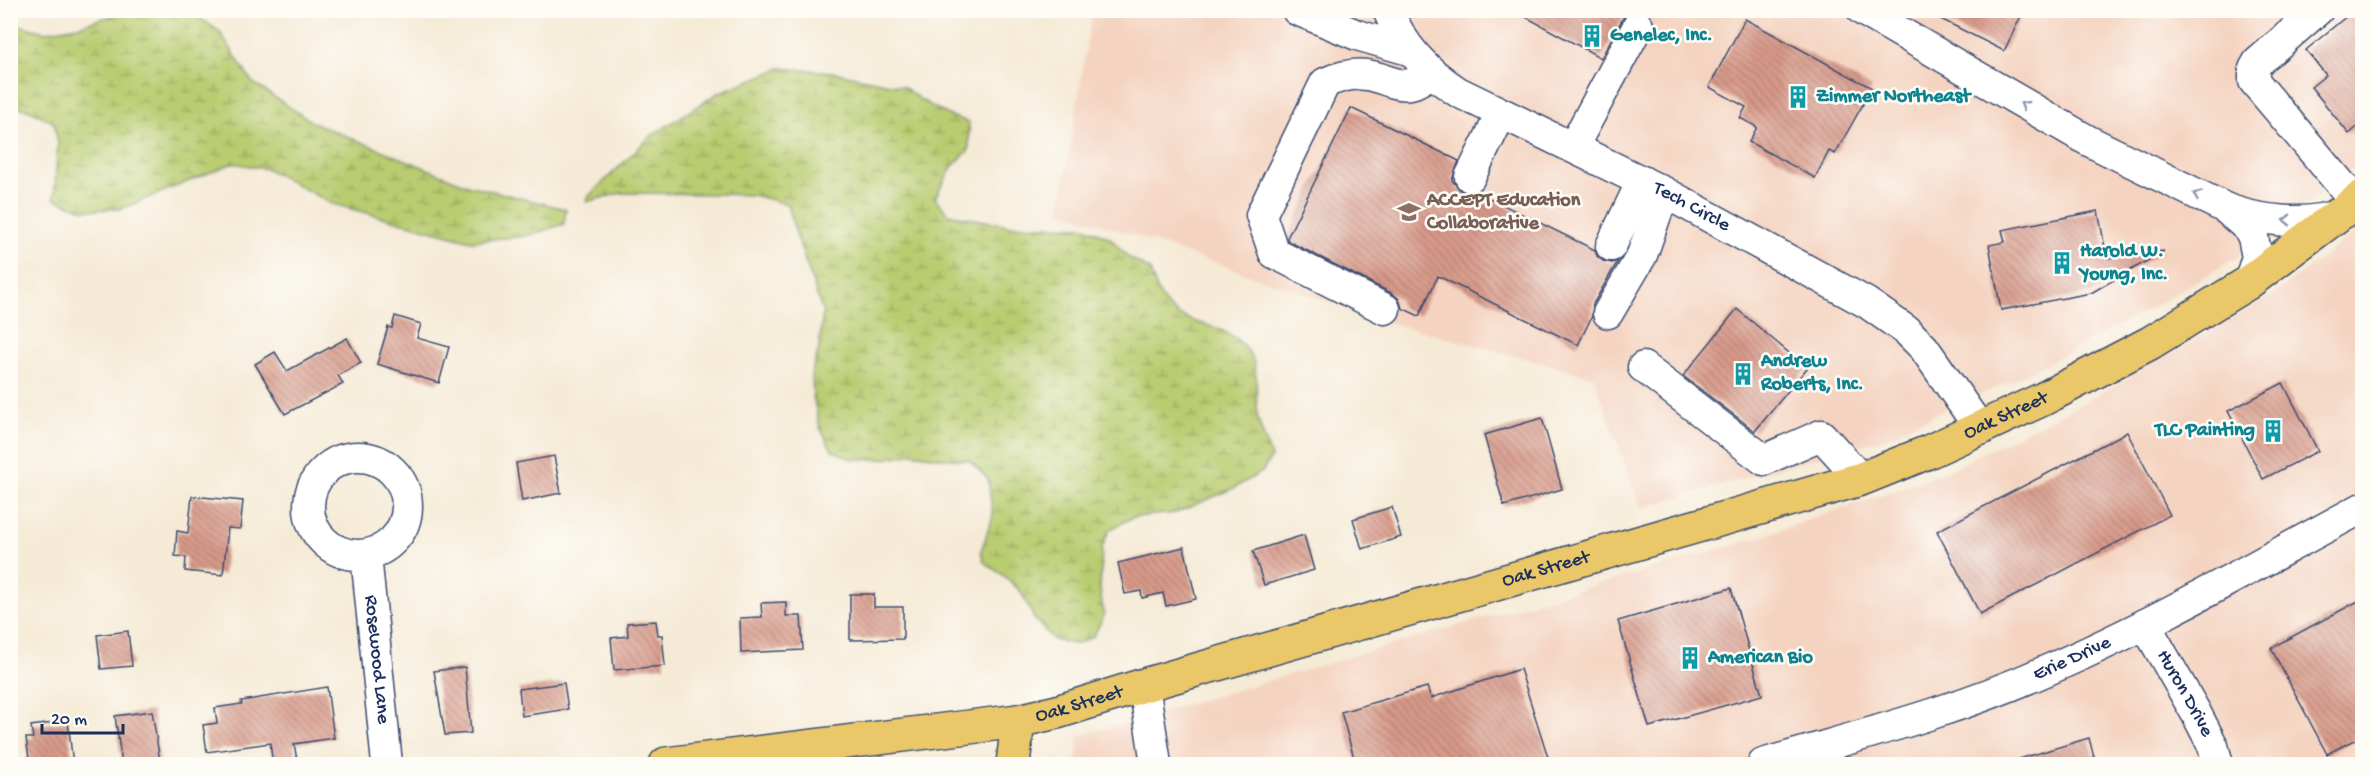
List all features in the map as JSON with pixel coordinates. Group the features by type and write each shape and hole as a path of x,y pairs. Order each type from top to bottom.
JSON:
{"main road":[{"name":"Oak Street","path":"666,765 1018,721 1056,712 1861,479 1981,430 2150,343 2246,284 2354,204"},
{"path":"1013,765 1018,721"}],"street":[{"path":"1297,10 1357,35 1409,50"},
{"name":"Tech Circle","path":"1388,10 1409,50 1431,73 1458,92 1653,186 1852,294 1898,324 1932,357 1981,430"},
{"path":"1862,10 2077,135 2225,208 2276,220 2314,220 2354,204 2254,81 2254,69 2258,62 2318,10"},
{"path":"1573,147 1638,26"},
{"path":"1384,309 1274,253 1261,215 1325,83 1339,77 1356,75 1371,76 1396,84 1413,83 1431,73"},
{"path":"1470,177 1501,114"},
{"path":"1611,246 1653,186"},
{"path":"1608,313 1642,255 1653,186"},
{"path":"2225,208 2248,228 2253,237 2257,257 2246,284"},
{"path":"1643,367 1764,460 1821,435 1861,479"},
{"name":"Erie Drive","path":"1763,765 1986,695 2051,669 2145,624 2362,508"},
{"name":"Rosewood Lane","path":"366,555 387,765"},
{"name":"Huron Drive","path":"2145,624 2196,713 2214,763"},
{"path":"1144,685 1156,765"}],"shaded area":[{"path":"1092,11 2362,11 2362,161 2241,255 2148,310 2012,381 1937,413 1892,436 1641,508 1594,377 1384,321 1060,210"},
{"path":"2362,227 2362,764 1076,764 1079,736 1747,541 1953,468 2081,404 2278,291"}],"green space":[{"path":"126,11 189,11 219,31 252,82 312,122 467,185 566,209 564,224 526,236 471,241 333,204 267,169 233,163 121,209 84,210 54,199 58,143 54,123 33,111 11,105 11,23 44,32 78,26"},
{"path":"781,68 832,72 904,87 921,100 950,116 969,122 969,150 952,167 935,198 948,214 1007,225 1085,227 1110,238 1128,257 1150,270 1161,297 1172,310 1190,320 1228,333 1237,339 1251,355 1256,372 1258,419 1271,458 1262,472 1234,488 1176,513 1133,517 1109,530 1102,548 1100,589 1104,616 1093,637 1075,644 1054,640 1035,620 1021,592 984,562 981,551 993,516 988,479 969,460 913,453 884,459 851,459 832,450 820,428 813,396 812,372 819,348 823,313 788,204 753,195 621,193 586,202 588,197 651,136 718,93"}],"building":[{"name":"Genelec, Inc.","path":"1513,10 1631,10 1623,18 1601,58"},
{"path":"1923,10 2024,10 2004,51"},
{"path":"2354,10 2362,10 2362,123 2349,134 2311,87 2326,75 2306,50"},
{"name":"Zimmer Northeast","path":"1745,19 1872,88 1835,154 1829,151 1815,178 1749,142 1757,127 1740,118 1746,107 1709,87"},
{"name":"ACCEPT Education Collaborative","path":"1351,108 1459,161 1452,180 1462,192 1471,194 1477,192 1595,250 1597,256 1603,261 1612,263 1618,261 1593,304 1592,316 1578,345 1438,276 1419,316 1402,308 1399,299 1393,294 1288,241 1287,238"},
{"name":"Harold W. Young, Inc.","path":"2098,211 2107,258 2164,251 2091,293 2001,310 1989,245 2005,242 2002,230"},
{"name":"Andrew Roberts, Inc.","path":"1737,309 1807,368 1755,431 1683,376"},
{"path":"395,316 421,324 417,338 449,347 439,383 377,364 388,327 392,328"},
{"path":"347,338 361,363 338,375 343,384 285,414 255,364 275,352 287,371"},
{"name":"TLC Painting","path":"2283,383 2318,451 2263,479 2228,411"},
{"path":"1542,418 1562,489 1504,506 1484,435"},
{"path":"2127,432 2170,515 1980,614 1937,531"},
{"path":"554,456 561,493 522,501 516,463"},
{"path":"192,496 243,501 240,529 228,528 223,575 185,571 186,557 175,556 177,531 188,533"},
{"path":"1392,507 1401,537 1362,549 1353,519"},
{"path":"1304,535 1314,570 1264,585 1253,551"},
{"path":"1184,547 1196,599 1166,606 1163,593 1142,598 1141,591 1125,594 1118,563"},
{"name":"American Bio","path":"1731,588 1762,695 1649,727 1618,621"},
{"path":"850,594 874,594 874,607 903,607 903,639 850,640"},
{"path":"2362,599 2362,736 2327,754 2271,648"},
{"path":"786,602 786,616 801,616 803,650 741,653 740,618 762,617 761,603"},
{"path":"656,621 658,635 662,635 665,666 614,670 611,638 628,636 627,623"},
{"path":"128,631 132,666 101,669 97,635"},
{"path":"465,667 471,733 445,735 434,671"},
{"path":"1520,669 1548,757 1525,765 1356,765 1341,712 1427,687 1431,698"},
{"path":"564,683 568,709 522,716 519,689"},
{"path":"327,687 334,738 294,744 298,765 273,765 270,743 207,752 203,725 217,723 215,708 242,704 241,701"},
{"path":"152,711 160,761 122,765 115,716"},
{"path":"68,721 73,765 30,765 26,738 33,738 31,726"},
{"path":"2089,738 2096,765 2020,765 2019,759"}],"place":[{"name":"Genelec, Inc.","path":"1592,36"},
{"name":"Zimmer Northeast","path":"1798,97"},
{"name":"ACCEPT Education Collaborative","path":"1409,212"},
{"name":"Harold W. Young, Inc.","path":"2062,263"},
{"name":"Andrew Roberts, Inc.","path":"1743,374"},
{"name":"TLC Painting","path":"2273,431"},
{"name":"American Bio","path":"1690,658"}]}
